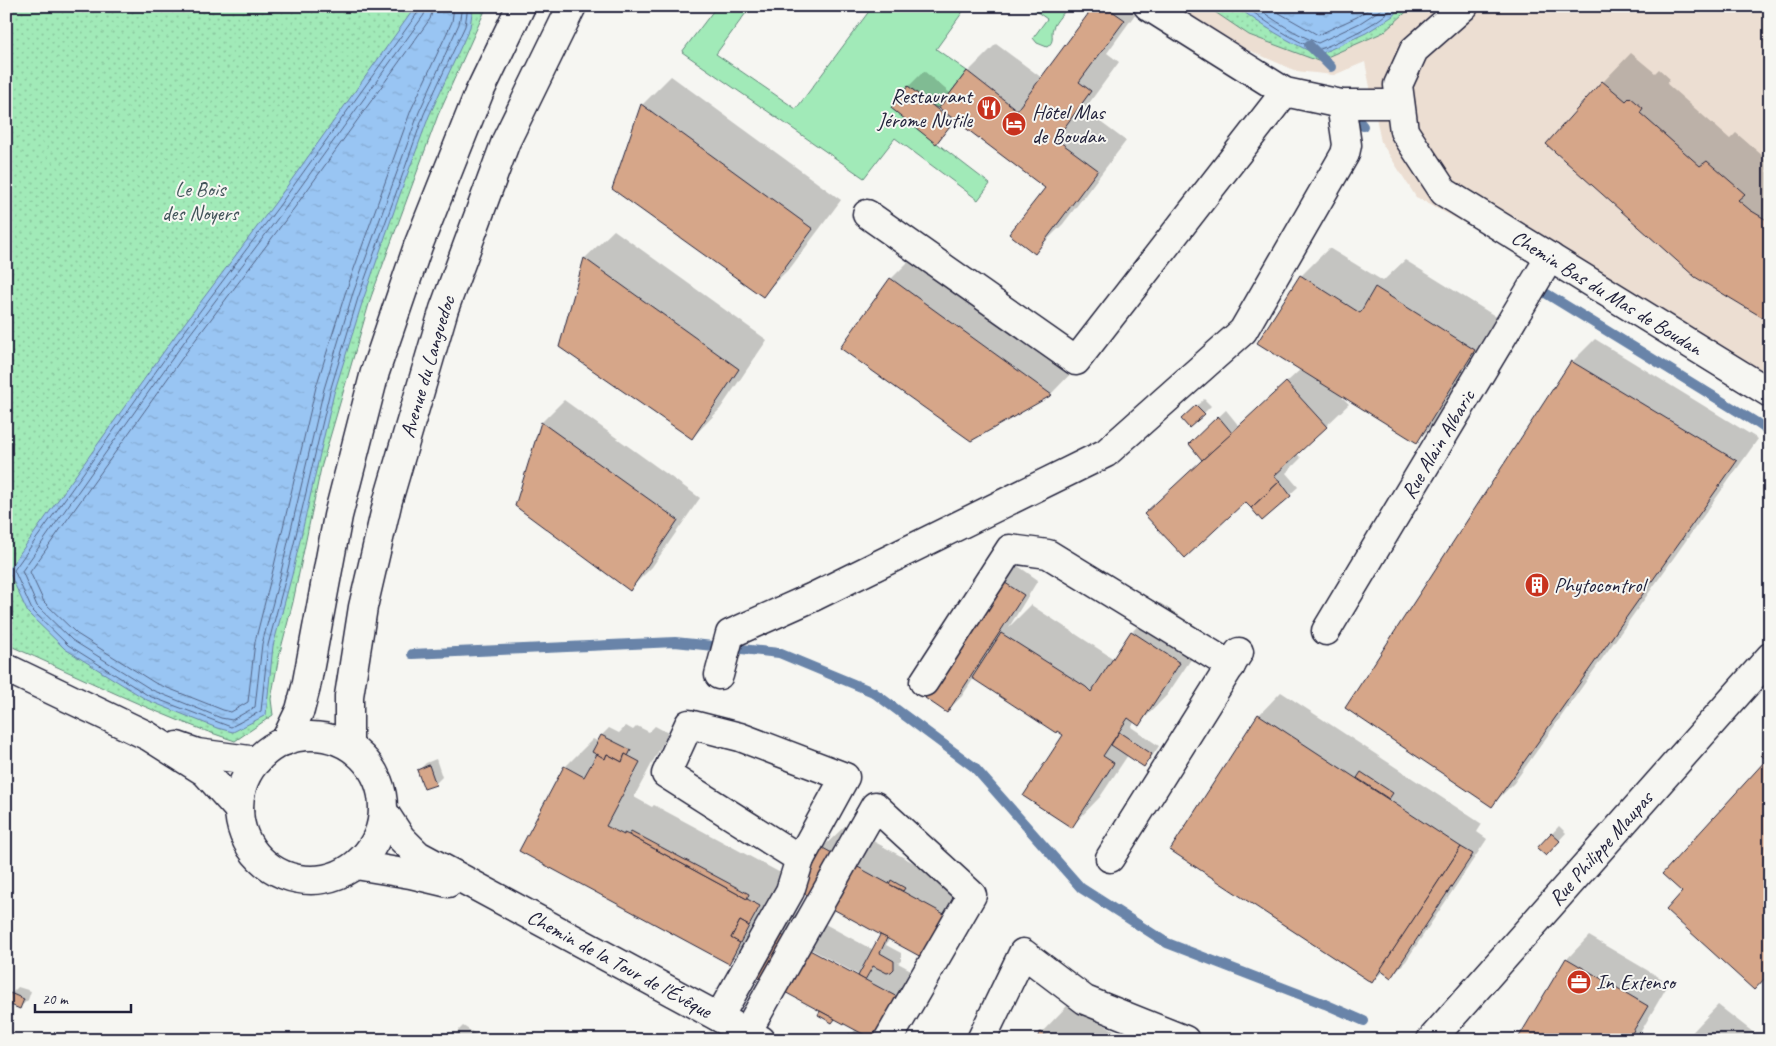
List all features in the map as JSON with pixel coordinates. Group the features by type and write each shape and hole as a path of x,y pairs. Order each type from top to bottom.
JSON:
{"street":[{"path":"285,741 300,710 338,516 375,372 418,246 472,111 521,6"},
{"name":"Avenue du Languedoc","path":"349,746 349,696 363,607 388,500 444,309 506,141 572,6"},
{"path":"1148,6 1285,92 1341,104 1400,104 1398,85 1414,50 1464,6"},
{"path":"867,214 1076,361 1285,92"},
{"path":"719,675 730,634 813,597 1106,453 1243,331 1344,154 1347,145 1341,104"},
{"name":"Chemin Bas du Mas de Boudan","path":"1400,104 1404,130 1444,192 1770,393"},
{"name":"Rue Alain Albaric","path":"1326,630 1550,257"},
{"path":"924,682 1010,550 1048,554 1235,659 1110,858"},
{"name":"Rue Philippe Maupas","path":"1431,1040 1770,657"},
{"path":"6,668 148,736 197,753 257,761"},
{"path":"719,1017 790,891 800,859 845,777 740,737 689,724 666,774 800,859"},
{"path":"148,736 205,772 239,810"},
{"path":"317,736 349,746 368,764 381,786 384,812 376,841 356,865 330,878 302,880 278,872 259,858 245,836 239,810 243,784 257,761 270,749 285,741 317,736"},
{"path":"754,1036 875,806 972,895 888,1040"},
{"name":"Chemin de la Tour de l'Évêque","path":"384,812 401,838 418,855 754,1036"},
{"name":"Chemin de la Tour de l'Évêque","path":"356,865 441,881 504,902"},
{"path":"981,1040 1023,953 1085,1000 1185,1040"}],"shaded area":[{"path":"1175,6 1770,6 1770,387 1416,197 1381,142 1365,62 1334,75 1296,71 1244,48"}],"green space":[{"name":"Le Bois des Noyers","path":"6,6 487,6 438,115 371,297 321,468 293,602 279,656 271,699 273,715 235,741 148,708 6,644"},
{"path":"717,6 751,6 716,54 796,109 873,6 967,6 936,49 967,71 939,108 908,86 891,108 990,184 978,200 895,138 864,178 682,52"},
{"path":"1029,6 1069,6 1054,25 1051,42 1047,47 1037,43 1033,38 1047,19"},
{"path":"1206,6 1413,6 1384,32 1318,61 1249,35"}],"water":[{"path":"416,6 473,6 470,27 429,116 363,300 334,393 292,575 273,646 266,715 233,732 217,728 147,700 65,649 28,613 8,570 175,336 275,203"},
{"path":"1236,6 1400,6 1393,16 1366,33 1318,55 1276,33"}],"building":[{"name":"Hôtel Mas de Boudan","path":"1094,6 1105,6 1125,20 1079,82 1091,91 1056,139 1098,170 1035,254 1009,234 1045,188 939,108 967,71 1017,110"},
{"path":"1602,81 1626,101 1630,97 1643,108 1640,113 1700,166 1707,161 1745,194 1738,200 1770,222 1770,322 1695,277 1546,144"},
{"path":"908,86 953,122 936,144 891,108"},
{"path":"641,104 813,229 763,297 612,189"},
{"path":"584,258 739,369 692,439 559,347"},
{"path":"1300,275 1360,313 1375,287 1475,350 1417,443 1257,343"},
{"path":"890,278 1052,395 971,441 840,348"},
{"name":"Phytocontrol","path":"1571,361 1737,461 1492,807 1345,708"},
{"path":"1286,382 1327,427 1274,476 1280,481 1251,508 1245,502 1185,558 1144,514"},
{"path":"1196,405 1205,414 1189,428 1181,419"},
{"path":"1218,416 1232,433 1202,460 1189,444"},
{"path":"541,422 678,520 630,591 515,506"},
{"path":"1280,481 1291,496 1262,521 1251,508"},
{"path":"1002,581 1024,595 947,713 925,698"},
{"path":"1131,631 1180,663 1139,726 1128,718 1103,756 1114,763 1072,828 1023,796 1063,735 1057,731 1056,733 972,678 1001,633 1091,692"},
{"path":"1258,714 1461,847 1372,983 1170,850"},
{"path":"1119,732 1152,754 1144,767 1111,745"},
{"path":"601,735 631,750 628,756 625,754 622,762 607,754 605,759 592,752"},
{"path":"1770,745 1770,979 1767,976 1754,990 1666,910 1682,892 1662,874 1766,760 1761,755"},
{"path":"597,754 605,759 607,754 622,762 625,754 640,762 606,826 624,835 624,833 629,835 760,906 749,926 740,921 731,938 740,943 729,964 519,851 564,766 584,777"},
{"path":"429,765 436,785 424,789 417,770"},
{"path":"1361,772 1393,793 1389,799 1357,778"},
{"path":"631,831 749,894 747,899 629,835"},
{"path":"1551,833 1560,841 1546,856 1537,848"},
{"path":"821,847 946,915 923,958 798,890"},
{"path":"1461,847 1473,854 1391,978 1380,970"},
{"path":"891,880 905,888 903,891 889,884"},
{"path":"740,921 749,926 740,943 731,938"},
{"path":"776,932 901,999 879,1040 874,1040 753,975"},
{"path":"880,935 887,938 880,953 894,961 894,969 887,973 873,966 865,980 858,976"},
{"name":"In Extenso","path":"1566,958 1648,1006 1628,1040 1517,1040"},
{"path":"10,993 24,999 20,1009 6,1003"},
{"path":"820,1011 835,1019 832,1023 818,1015"},
{"path":"1040,1032 1053,1040 1036,1040"},
{"path":"1688,1033 1697,1040 1683,1040"},
{"path":"849,1034 860,1040 846,1040"}],"waterway":[{"path":"1309,45 1331,67"},
{"path":"1359,121 1363,126"},
{"path":"1547,294 1770,432"},
{"path":"412,654 675,642 779,653 873,692 974,767 1081,888 1167,943 1364,1021"}],"place":[{"name":"Restaurant Jérome Nutile","path":"989,108"},
{"name":"Hôtel Mas de Boudan","path":"1014,124"},
{"name":"Phytocontrol","path":"1537,585"},
{"name":"In Extenso","path":"1579,982"}]}
